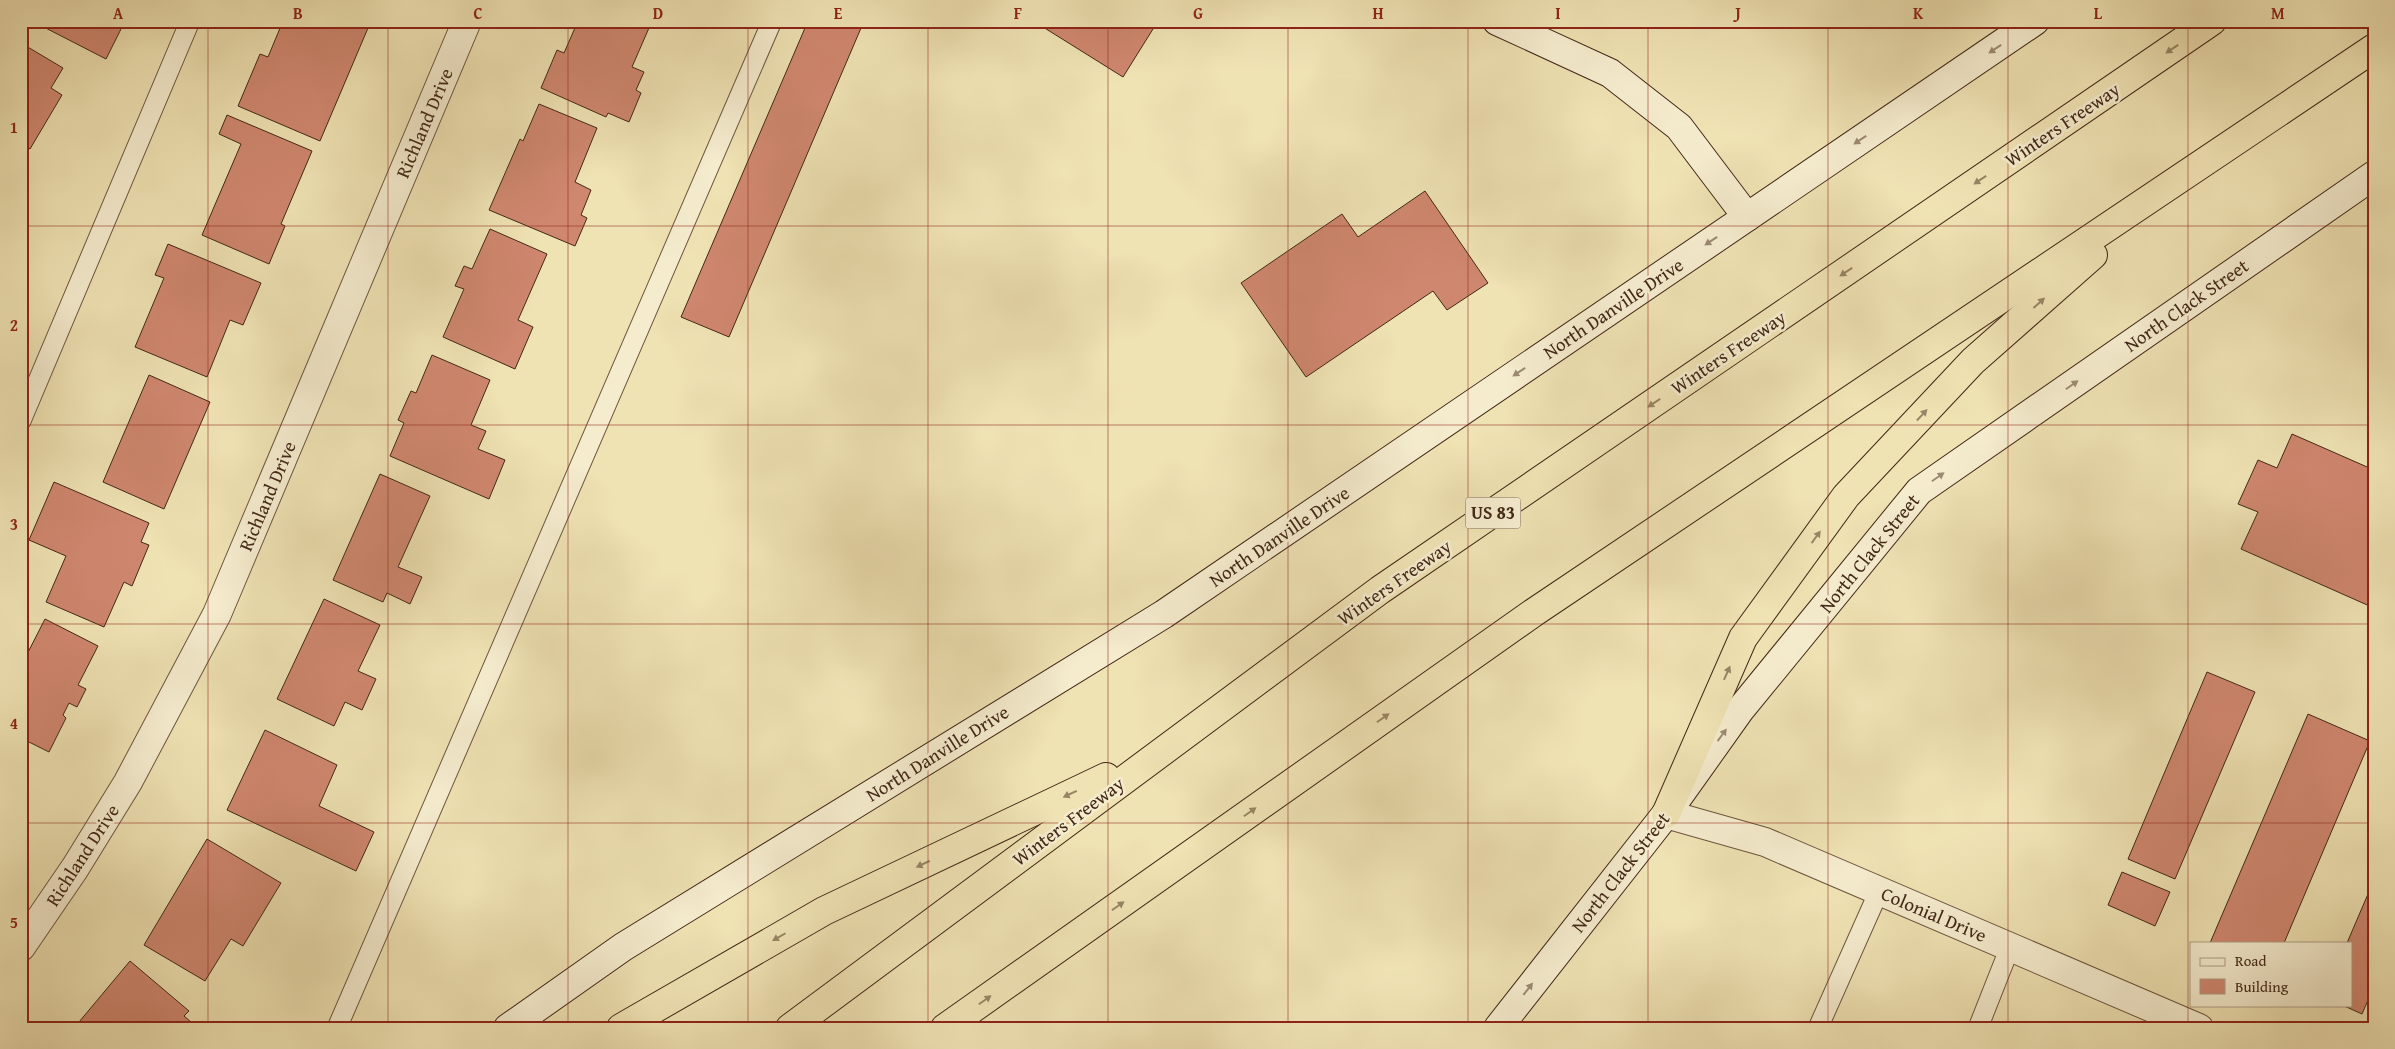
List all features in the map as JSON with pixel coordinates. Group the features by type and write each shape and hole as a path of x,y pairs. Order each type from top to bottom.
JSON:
{"highway":[{"name":"Winters Freeway","path":"790,1028 1380,590 2212,21"},
{"path":"945,1028 1533,613 2374,48"},
{"path":"1666,814 1743,638 1846,496 1973,361 2170,186"},
{"path":"621,1028 824,911 1162,750"}],"main road":[{"name":"Richland Drive","path":"21,947 75,868 128,782 217,614 467,21"},
{"path":"1497,21 1610,73 1679,127 1747,217"},
{"name":"North Danville Drive","path":"508,1028 623,947 1164,614 2035,21"},
{"name":"North Clack Street","path":"1498,1028 1666,814 1740,710 1919,491 2374,175"},
{"name":"Colonial Drive","path":"1666,814 1765,842 2199,1028"}],"lane":[{"path":"21,421 190,21"},
{"path":"336,1028 772,21"},
{"path":"1818,1028 1879,891"},
{"path":"1978,1028 2010,947"}],"building":[{"path":"32,21 125,21 106,59"},
{"path":"283,21 351,21 368,28 320,141 238,106 260,54 268,57"},
{"path":"578,21 652,21 632,67 644,72 636,90 641,93 629,122 608,113 606,117 541,88 557,50 564,53"},
{"path":"808,21 864,21 729,337 681,317"},
{"path":"1047,21 1158,21 1123,77 1043,27"},
{"path":"21,43 63,68 51,88 62,95 30,149 21,143"},
{"path":"539,104 597,128 575,182 591,190 581,215 587,218 575,246 489,210 520,139 523,141"},
{"path":"227,115 312,151 281,224 285,226 269,264 202,235 241,144 219,134"},
{"path":"1425,191 1488,283 1447,310 1433,291 1306,377 1241,283 1342,214 1358,237"},
{"path":"490,229 547,254 518,320 533,327 515,369 443,337 464,289 455,286 464,266 472,269"},
{"path":"168,244 261,283 243,325 230,320 207,377 135,347 164,278 155,275"},
{"path":"432,355 490,380 471,425 486,431 478,449 505,460 489,499 390,456 404,423 398,420 411,391 416,393"},
{"path":"149,375 210,402 164,509 103,482"},
{"path":"2292,434 2374,470 2374,608 2241,549 2258,512 2238,504 2258,460 2277,468"},
{"path":"380,474 430,496 398,567 422,577 410,604 387,593 383,602 333,580"},
{"path":"54,482 149,523 141,542 149,545 132,586 124,582 104,627 46,602 66,556 29,540"},
{"path":"324,599 380,625 358,671 376,679 362,710 345,702 334,726 277,699"},
{"path":"45,619 98,646 78,685 86,689 77,707 69,703 63,715 66,718 49,752 21,738 21,666"},
{"path":"2207,672 2255,692 2175,879 2128,859"},
{"path":"2308,714 2370,741 2284,942 2210,942"},
{"path":"265,730 337,765 319,806 374,832 356,871 227,810"},
{"path":"207,839 281,883 243,946 231,939 205,981 144,945"},
{"path":"2122,872 2170,892 2155,926 2108,905"},
{"path":"2374,880 2374,986 2362,1014 2344,1006 2352,1006 2352,942 2347,942"},
{"path":"130,961 189,1011 184,1016 198,1028 74,1028"}]}
